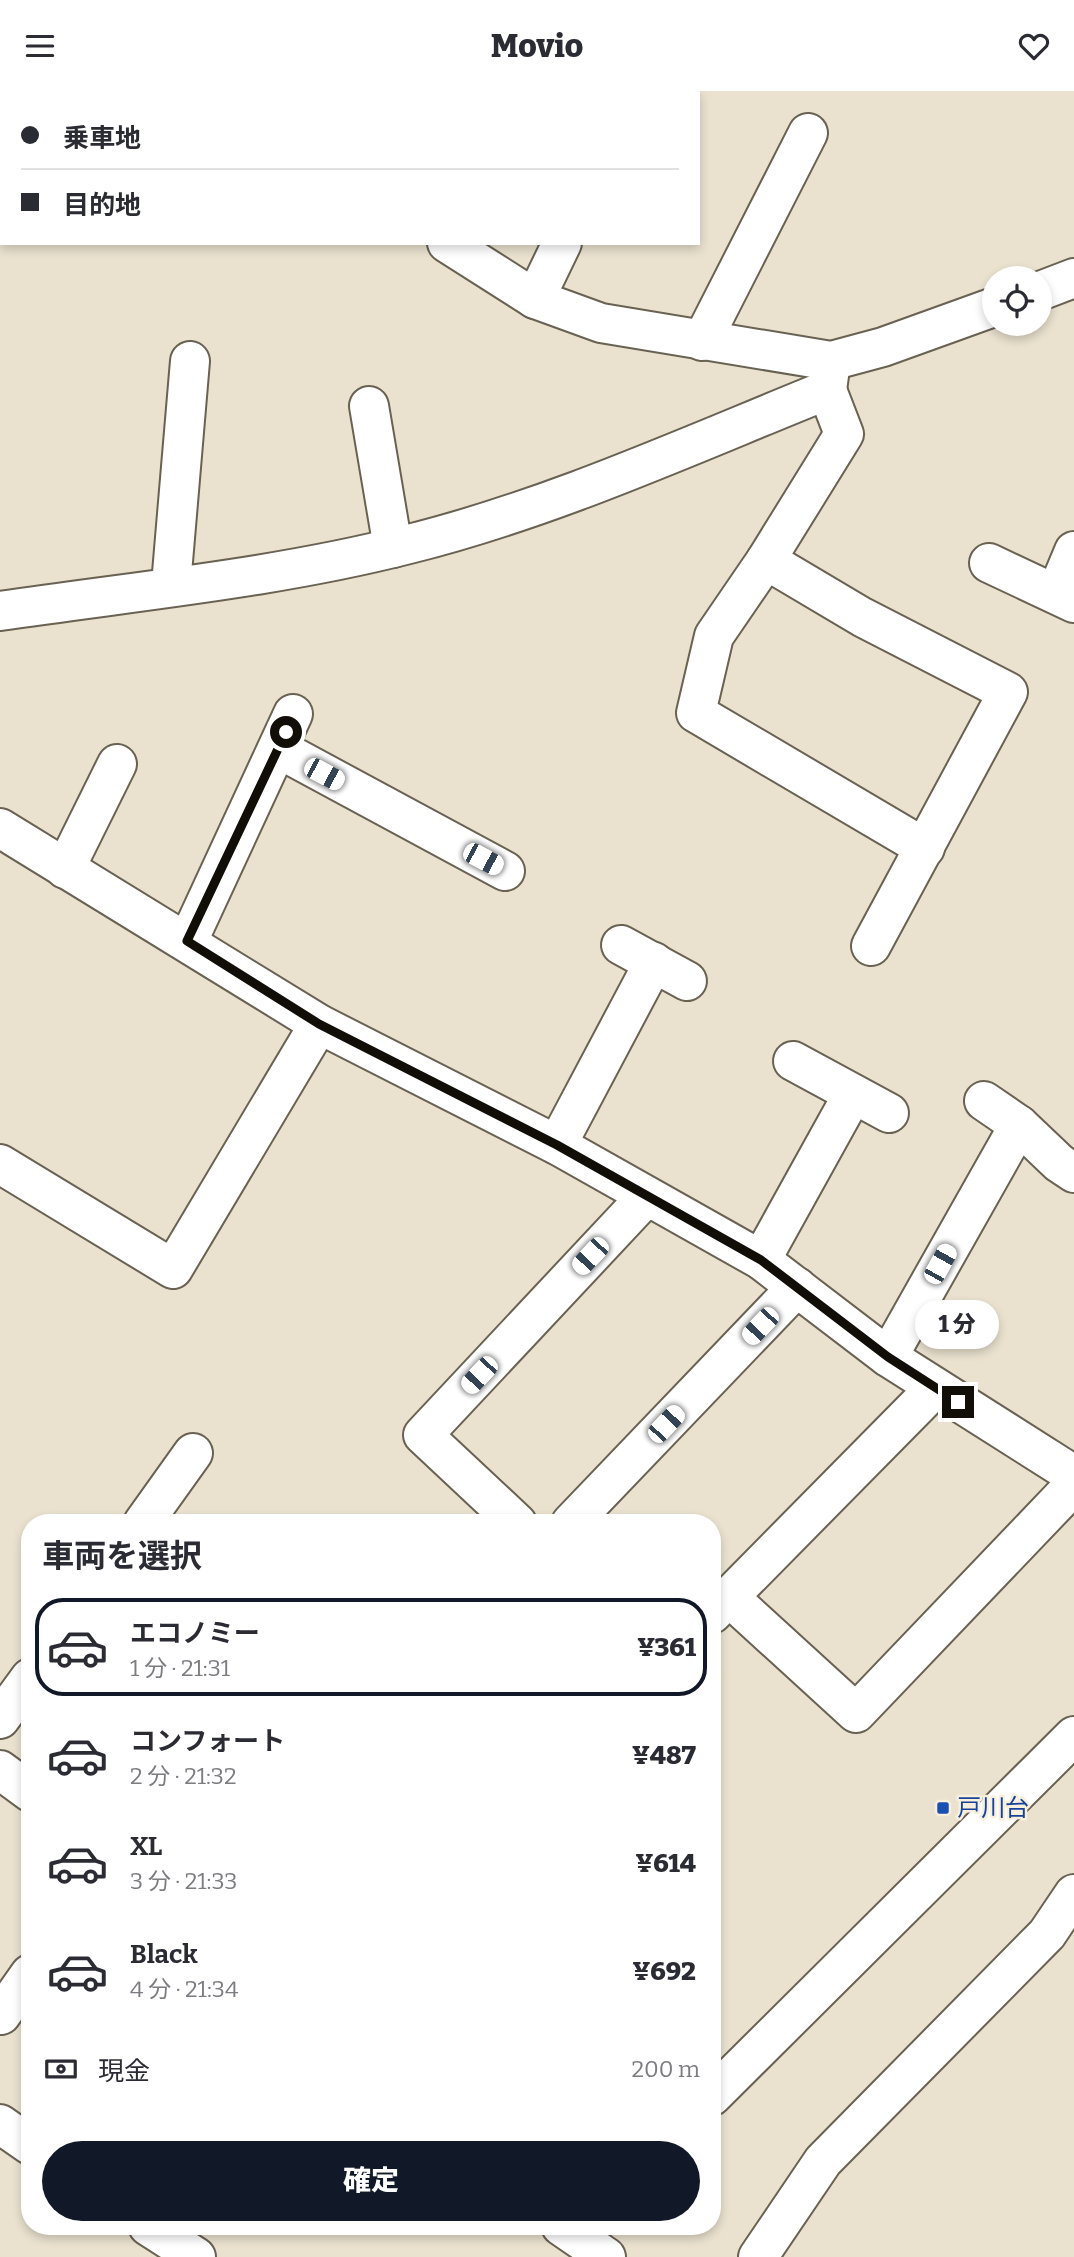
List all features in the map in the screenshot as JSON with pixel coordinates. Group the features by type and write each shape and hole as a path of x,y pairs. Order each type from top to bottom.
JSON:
{"street":[{"path":"702,341 808,133"},
{"path":"450,245 535,299 601,323 702,341 829,376"},
{"path":"535,299 561,245"},
{"path":"1052,286 1074,278"},
{"path":"0,611 315,564 393,548 522,511 829,376 883,347 982,311"},
{"path":"171,585 190,361"},
{"path":"829,376 844,435 766,560 714,636 696,712 925,848"},
{"path":"369,406 393,548"},
{"path":"989,563 1065,598 1074,551"},
{"path":"766,560 862,617 1009,692 870,946"},
{"path":"187,941 279,750 293,714"},
{"path":"279,750 505,871"},
{"path":"65,869 117,764"},
{"path":"0,828 319,1024 557,1145 761,1260 888,1357 1074,1475"},
{"path":"557,1145 638,954 687,981"},
{"path":"0,1164 173,1269 319,1024"},
{"path":"793,1061 890,1113"},
{"path":"761,1260 853,1094"},
{"path":"984,1101 1019,1125 1059,1163 1074,1173"},
{"path":"888,1357 1019,1125"},
{"path":"507,1514 423,1434 646,1196"},
{"path":"581,1514 797,1287"},
{"path":"935,1388 721,1605 856,1713 1074,1485"},
{"path":"149,1514 193,1453"},
{"path":"0,1719 21,1690"},
{"path":"721,2087 1074,1737"},
{"path":"0,1770 21,1785"},
{"path":"758,2257 823,2161 1047,1934 1074,1894"},
{"path":"1,2015 21,1987"},
{"path":"0,2125 21,2139"},
{"path":"567,2236 606,2257"},
{"path":"154,2240 196,2257"}],"place":[{"name":"戸川台","path":"943,1808"}],"route":[{"path":"286,732 187,941 319,1024 557,1145 761,1260 888,1357 958,1402"}]}
